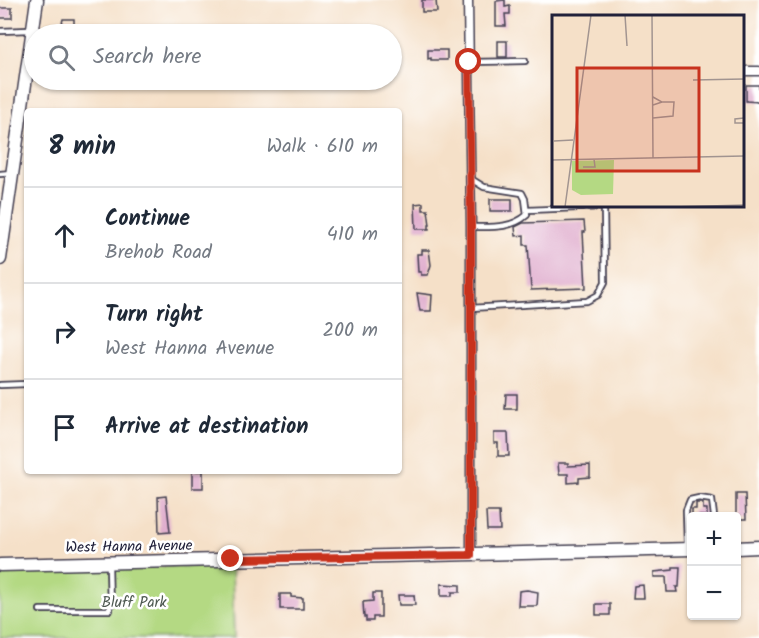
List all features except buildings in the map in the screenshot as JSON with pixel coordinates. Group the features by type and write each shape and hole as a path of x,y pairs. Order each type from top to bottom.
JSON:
{"main road":[{"path":"34,24 37,0"},
{"path":"0,259 6,173 24,78"},
{"path":"741,548 759,547"},
{"name":"West Hanna Avenue","path":"0,565 687,549"}],"street":[{"path":"468,0 471,179 471,555"}],"lane":[{"path":"0,32 24,31"},
{"path":"469,62 525,61"},
{"path":"471,179 484,187 522,193 527,210 527,215 512,224 501,227 471,227"},
{"path":"471,308 587,301 598,295 605,282 604,207 527,210"},
{"path":"0,385 24,384"},
{"path":"687,523 686,510 690,500 699,498 712,500 714,512"},
{"path":"40,610 110,610 109,562"}],"green space":[{"name":"Bluff Park","path":"232,565 234,638 0,638 0,570"}],"route":[{"path":"231,559 471,555 469,62"}]}
